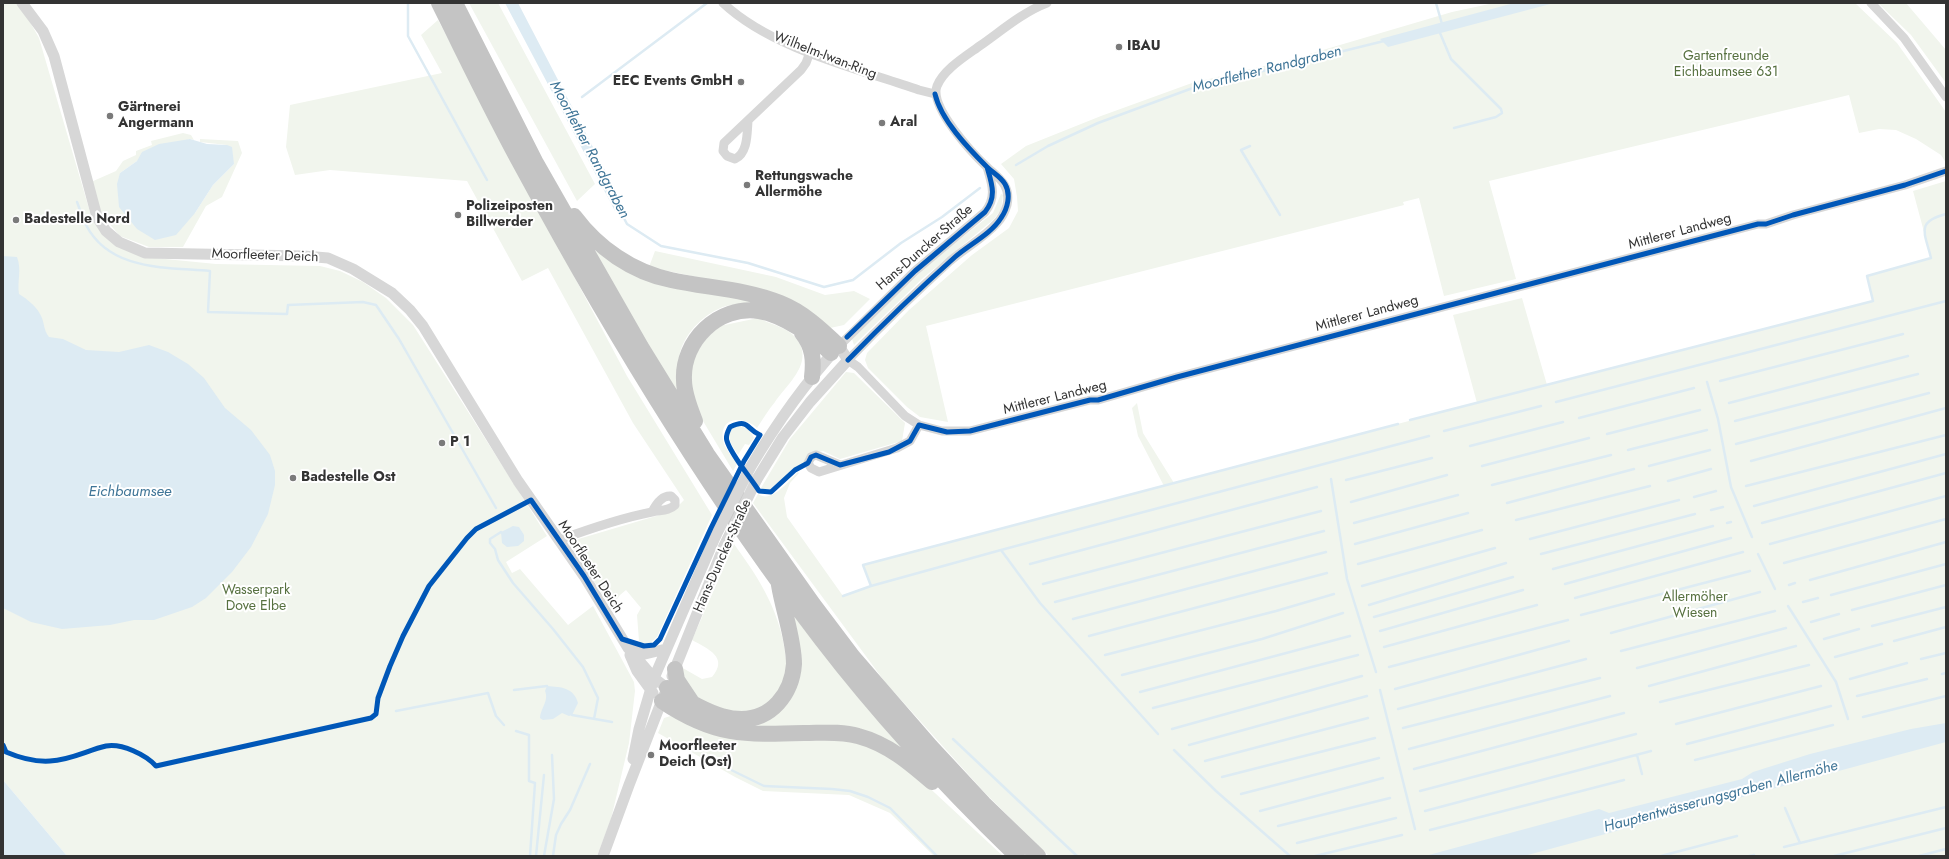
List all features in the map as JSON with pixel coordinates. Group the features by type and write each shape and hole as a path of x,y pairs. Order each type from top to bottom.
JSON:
{"highway":[{"path":"439,3 523,169 613,328 708,478 778,582 823,642 868,697 975,815 1018,856"},
{"path":"455,3 536,163 638,341 708,454 812,604 853,657 931,748 984,804 1038,856"},
{"path":"536,163 580,224 602,246 628,264 669,280 755,295 782,304 811,321 835,350"},
{"path":"708,454 689,404 684,380 688,353 699,335 717,320 730,314 744,311 759,311 773,315 835,350"},
{"path":"798,329 812,350 812,377"},
{"path":"665,694 726,718 745,719 768,712 783,696 792,678 794,664 793,650 778,582"},
{"path":"674,670 681,687 694,705"},
{"path":"665,694 691,718 718,729 750,734 836,732 858,735 881,744 905,759 938,788 975,815"}],"street":[{"name":"Moorfleeter Deich","path":"22,3 43,31 54,56 96,217 106,231 119,242 145,253 304,256 328,258 375,281 396,297 423,326 518,481 607,612 628,648 654,678 665,694"},
{"name":"Wilhelm-Iwan-Ring","path":"723,3 763,32 810,52 919,90 935,94"},
{"path":"935,94 941,79 949,70 1003,29 1046,3"},
{"path":"1871,3 1904,38 1946,97"},
{"path":"748,121 801,70 806,63 810,52"},
{"name":"Hans-Duncker-Straße","path":"628,785 724,546 757,479 783,437 810,402 848,360 931,279 961,252 992,229 1001,218 1007,204 1008,191 1001,179 987,167 942,114 935,94"},
{"name":"Hans-Duncker-Straße","path":"628,785 639,729 654,678 716,535 750,468 784,412 835,350 915,271 989,207 994,195 987,167"},
{"name":"Mittlerer Landweg","path":"848,360 858,367 897,410 919,425 947,432 970,431 1090,400 1098,400 1177,377 1778,220 1905,185 1946,171"},
{"path":"835,350 848,360"},
{"path":"840,465 897,448 910,441 919,425"},
{"name":"Moorfleeter Deich","path":"559,540 584,531 652,512"},
{"name":"Moorfleeter Deich","path":"628,648 636,671 650,690 665,694"},
{"path":"628,648 645,654 666,649"},
{"path":"603,856 628,785"}],"green space":[{"name":"Wasserpark Dove Elbe","path":"3,3 16,3 26,15 39,38 92,219 145,257 216,264 320,266 340,271 363,282 386,298 413,325 547,536 506,562 512,573 520,569 568,625 593,606 634,682 635,691 629,743 611,819 597,856 67,856 3,780"},
{"path":"469,3 498,3 595,184 577,201"},
{"name":"Gartenfreunde Eichbaumsee 631","path":"1494,3 1855,3 1897,43 1946,112 1946,163 1941,155 1916,139 1896,130 1879,129 1859,133 1849,95 1489,181 1516,279 1444,296 1419,198 1403,202 1404,205 926,326 948,422 920,417 907,407 868,368 865,360 867,353 909,310 972,255 1009,228 1018,211 1017,197 1014,179 1001,164 1026,146 1101,116 1192,83 1289,60 1452,12"},
{"path":"1878,3 1906,3 1946,50 1946,83 1911,35"},
{"path":"438,20 627,376 712,515 657,637 649,644 643,644 639,641 637,615 641,608 626,590 615,602 608,603 574,550 575,540 673,511 684,500 633,423 548,268 522,281 467,181 330,170 295,175 286,147 290,105 442,73 421,35"},
{"path":"183,133 191,135 194,140 190,139 137,161 120,173 195,213 213,185 234,164 227,145 200,142 200,139 238,141 242,153 222,197 206,206 183,247 149,247 120,236 101,214 91,182 116,171 123,161 136,155 136,151 152,145 151,141"},
{"name":"Allermöher Wiesen","path":"1946,181 1946,856 1049,856 985,793 885,682 753,503 758,494 769,496 774,494 798,472 799,473 790,483 784,498 787,517 843,596 871,586 863,565 1164,486 1138,436 1132,408 1137,403 1143,433 1174,483 1477,403 1453,315 1522,298 1547,385 1873,301 1867,276 1931,258 1913,191"},
{"path":"1001,194 1003,195 1001,210 993,220 923,278 854,345 852,339 932,261 993,213"},
{"path":"591,248 638,277 754,302 729,305 718,309 704,318 691,330 683,345 679,358 679,397"},
{"path":"655,251 776,277 825,295 854,291 870,299 844,325 830,328 759,290 649,267"},
{"path":"758,318 780,327 792,334 799,343 802,352 802,361 794,378 770,408 757,428 746,421 739,420 729,422 725,426 723,440 737,464 733,471 694,406 690,377 695,355 706,339 720,326"},
{"path":"846,372 854,373 905,423 902,441 840,459 823,451 810,454 805,462 793,469 771,489 766,490 761,488 790,439"},
{"path":"737,426 747,429 751,432 754,438 749,445 745,444 738,455 729,436 732,429"},
{"path":"734,544 753,571 774,612 780,627 787,670 785,685 775,697 760,708 750,712 740,713 720,710 710,706 684,690 681,667 702,679 712,677 717,670 718,664 714,654 710,650 692,640"},
{"path":"788,609 900,746 899,748 883,739 736,729 735,726 795,683"},
{"path":"674,715 847,737 871,745 922,781 1003,856 934,856 890,813 849,795 763,791 735,777 658,733 664,718"}],"water":[{"path":"505,3 518,3 621,201 615,211"},
{"path":"1514,3 1554,3 1388,47 1380,39"},
{"path":"190,139 207,144 227,145 232,147 234,164 213,185 195,213 176,235 155,240 137,229 119,207 117,184 120,173 137,161 142,152 159,144"},
{"name":"Eichbaumsee","path":"3,256 17,257 19,266 19,294 36,308 42,317 49,337 63,339 86,350 119,352 149,345 168,352 188,364 204,378 225,408 251,430 270,455 275,471 275,485 268,514 251,547 232,572 206,598 192,607 154,620 134,620 110,625 62,629 31,622 3,608"},
{"path":"513,526 519,527 524,535 524,541 518,546 507,547 502,543 501,532"},
{"path":"547,686 567,689 574,694 578,703 572,715 569,716 562,713 553,719 543,720 540,718 546,698 545,691"},
{"name":"Hauptentwässerungsgraben Allermöhe","path":"1946,723 1946,742 1524,856 1425,856 1599,809 1609,813 1742,779 1753,772 1810,754 1911,729"},
{"path":"3,780 67,856 3,856"}],"waterway":[{"path":"408,3 408,36 487,180"},
{"path":"582,97 707,3"},
{"path":"1436,3 1442,24"},
{"path":"1440,33 1451,59 1501,109 1502,113 1496,117 1454,128"},
{"name":"Moorflether Randgraben","path":"1016,165 1048,146 1098,123 1190,89 1384,41"},
{"path":"1250,146 1241,150 1280,215"},
{"name":"Moorflether Randgraben","path":"617,205 627,224 661,246 748,263 824,287 853,280 901,243 942,217 980,188"},
{"path":"77,202 86,225 96,240 109,251 124,259 157,267 210,271 208,312 287,314 288,305 363,302 376,305 399,339 496,508"},
{"path":"1410,420 1873,301 1867,276 1931,258 1925,235 1926,225 1936,217 1946,214"},
{"path":"1556,402 1946,301"},
{"path":"1720,381 1903,334"},
{"path":"1729,403 1908,356"},
{"path":"1735,421 1918,374"},
{"path":"1707,382 1718,419 1731,487 1752,537"},
{"path":"1579,418 1694,388"},
{"path":"1736,444 1929,393"},
{"path":"1444,431 1541,406"},
{"path":"1751,461 1946,408"},
{"path":"1607,434 1700,410"},
{"path":"1470,446 1563,422"},
{"path":"843,596 871,586 863,565 1398,424"},
{"path":"1628,450 1707,430"},
{"path":"1746,486 1946,435"},
{"path":"1158,734 1040,603 1001,550 1429,436"},
{"path":"1482,466 1589,438"},
{"path":"1649,466 1710,450"},
{"path":"1754,506 1946,454"},
{"path":"1492,485 1611,455"},
{"path":"1346,480 1432,458"},
{"path":"1507,503 1634,469"},
{"path":"1668,481 1711,469"},
{"path":"1762,523 1946,473"},
{"path":"1351,502 1447,475"},
{"path":"1331,479 1347,579 1376,672"},
{"path":"1516,520 1650,486"},
{"path":"1030,564 1317,487"},
{"path":"1694,497 1716,491"},
{"path":"1354,523 1458,495"},
{"path":"1770,544 1946,496"},
{"path":"1530,539 1679,500"},
{"path":"1711,510 1723,507"},
{"path":"1043,584 1321,511"},
{"path":"1355,544 1468,513"},
{"path":"1541,554 1695,514"},
{"path":"1784,563 1946,519"},
{"path":"1727,523 1731,522"},
{"path":"1553,569 1713,526"},
{"path":"1358,564 1482,530"},
{"path":"1055,602 1324,531"},
{"path":"501,532 490,539 490,543 495,549 498,560 513,583 553,629 583,667 598,698 594,719"},
{"path":"1565,584 1731,538"},
{"path":"1810,580 1946,542"},
{"path":"1362,586 1495,548"},
{"path":"871,586 1001,550"},
{"path":"1073,619 1326,552"},
{"path":"1575,598 1743,552"},
{"path":"1758,554 1775,589"},
{"path":"1369,605 1506,563"},
{"path":"1831,595 1946,564"},
{"path":"1581,615 1750,571"},
{"path":"1089,636 1327,573"},
{"path":"1374,617 1513,577"},
{"path":"1789,585 1795,583"},
{"path":"1852,610 1946,585"},
{"path":"1380,631 1523,590"},
{"path":"1611,633 1760,592"},
{"path":"1105,655 1276,611 1334,594"},
{"path":"1803,602 1818,598"},
{"path":"1384,647 1537,605"},
{"path":"1788,606 1836,682 1848,719"},
{"path":"1872,626 1946,607"},
{"path":"1621,651 1775,611"},
{"path":"1122,675 1262,639 1343,613"},
{"path":"1811,622 1839,614"},
{"path":"1389,667 1568,620"},
{"path":"1894,641 1946,627"},
{"path":"1637,668 1786,628"},
{"path":"1824,639 1859,629"},
{"path":"1140,692 1350,636"},
{"path":"1395,689 1569,641"},
{"path":"1835,657 1882,644"},
{"path":"1649,686 1796,646"},
{"path":"1921,659 1946,653"},
{"path":"1153,708 1358,655"},
{"path":"1398,709 1586,659"},
{"path":"1850,679 1907,663"},
{"path":"1660,702 1809,665"},
{"path":"1942,674 1946,673"},
{"path":"1172,729 1362,676"},
{"path":"1403,728 1600,678"},
{"path":"1857,696 1927,679"},
{"path":"514,690 547,686"},
{"path":"1676,724 1821,686"},
{"path":"1380,690 1415,829"},
{"path":"396,711 488,693 496,716 504,725"},
{"path":"1189,745 1367,696"},
{"path":"1409,749 1610,696"},
{"path":"1863,717 1946,696"},
{"path":"1687,744 1831,706"},
{"path":"1414,769 1624,713"},
{"path":"572,715 612,722"},
{"path":"1205,761 1368,718"},
{"path":"1695,760 1833,725"},
{"path":"516,731 529,735 529,781 535,783 530,856"},
{"path":"1420,791 1636,734"},
{"path":"1222,777 1375,738"},
{"path":"953,739 1077,856"},
{"path":"1174,750 1216,791 1290,856"},
{"path":"1425,811 1651,751"},
{"path":"544,856 554,799 552,755"},
{"path":"1637,755 1642,774"},
{"path":"1241,794 1379,758"},
{"path":"553,856 556,835 570,810 590,764"},
{"path":"721,765 764,786 832,789 850,791 868,797 890,808 937,856"},
{"path":"536,856 544,775"},
{"path":"1260,811 1383,778"},
{"path":"1430,830 1624,780"},
{"path":"1278,826 1390,798"},
{"path":"1784,847 1946,807"},
{"path":"1785,808 1800,843"},
{"path":"1297,843 1396,818"},
{"path":"1834,856 1946,828"},
{"path":"1315,856 1402,835"},
{"path":"1661,856 1737,836"},
{"path":"1919,856 1946,849"},
{"path":"1749,856 1754,855"}],"cycle path":[{"path":"848,360 941,269 992,229 1001,218 1007,205 1008,192 1005,184 956,133 943,114 935,94"},
{"path":"847,337 915,271 985,212 989,206 992,196 992,185 987,167"},
{"path":"3,745 6,752 38,761 65,759 106,746 119,746 140,754 156,766 371,718 376,714 378,698 403,636 429,586 467,538 476,529 531,500 584,576 622,639 644,646 654,645 660,639 711,528 744,461 760,435 755,433 747,425 736,425 730,427 726,437 729,447 737,460 742,466 759,491 771,492 795,470 808,463 811,457 816,455 840,465 889,452 910,441 919,425 947,432 970,431 1090,400 1098,400 1177,377 1758,224 1766,224 1793,215 1905,185 1946,171"}],"place":[{"name":"IBAU","path":"1119,47"},
{"name":"EEC Events GmbH","path":"741,82"},
{"name":"Gärtnerei Angermann","path":"110,116"},
{"name":"Aral","path":"882,123"},
{"name":"Rettungswache Allermöhe","path":"747,185"},
{"name":"Polizeiposten Billwerder","path":"458,215"},
{"name":"Badestelle Nord","path":"16,220"},
{"name":"P 1","path":"442,443"},
{"name":"Badestelle Ost","path":"293,478"},
{"name":"Moorfleeter Deich (Ost)","path":"651,755"}]}
